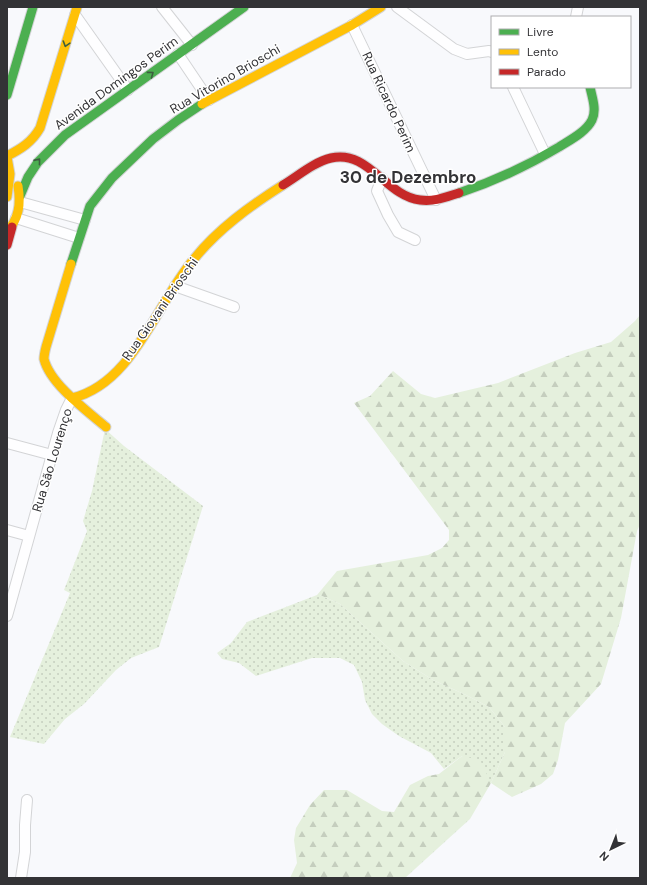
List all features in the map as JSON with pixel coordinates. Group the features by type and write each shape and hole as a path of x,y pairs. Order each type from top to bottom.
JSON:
{"main road":[{"path":"7,94 33,7"},
{"name":"Rua Vitorino Brioschi","path":"79,238 90,206 99,194 131,159 178,120 209,100 352,25 381,7"},
{"name":"Avenida Domingos Perim","path":"7,245 26,179 33,167 62,133 128,90 192,45 239,8"},
{"path":"9,157 34,138 40,128 76,11"},
{"name":"Rua Giovani Brioschi","path":"72,398 90,393 108,379 141,340 181,274 231,222 263,198 313,166 330,158 349,157 370,169 407,197 426,201 436,200 503,177 572,139 589,126 593,119 594,112 590,88"},
{"path":"44,117 50,125"},
{"path":"7,197 10,183 9,157"},
{"path":"9,157 20,199"},
{"name":"Rua São Lourenço","path":"72,398 52,375 44,358 79,238"},
{"path":"72,398 106,427"}],"street":[{"path":"162,7 192,45"},
{"path":"397,7 454,50 467,54 491,52"},
{"path":"76,11 128,90"},
{"name":"Rua Ricardo Perim","path":"352,25 436,200"},
{"path":"178,54 209,100"},
{"path":"513,88 545,154"},
{"path":"382,178 377,191 388,215 398,232 415,240"},
{"path":"20,199 85,220"},
{"path":"12,226 79,238"},
{"path":"175,286 234,307"},
{"name":"Rua São Lourenço","path":"7,616 63,418 72,398"},
{"path":"7,443 52,455"},
{"path":"7,530 29,536"},
{"path":"21,878 25,852 25,816 27,800"}],"green space":[{"path":"640,315 640,524 637,531 621,618 601,684 565,723 558,760 553,774 541,784 512,797 491,783 505,752 505,727 489,707 433,680 403,661 340,604 317,595 337,571 428,555 442,548 449,540 449,530 354,403 370,396 393,371 421,394 435,398 498,383 575,353 611,342"},
{"path":"105,429 124,446 203,506 159,647 131,658 116,670 84,704 65,719 44,744 10,737 70,593 64,590 87,531 83,521 92,491"},
{"path":"317,595 340,604 403,661 433,680 489,707 505,727 505,752 491,783 462,756 444,769 431,753 399,736 382,724 372,714 365,700 362,682 354,665 340,658 312,658 256,676 239,663 222,659 217,653 231,643 247,622"},
{"path":"462,756 480,760 491,783 470,819 405,878 290,878 297,863 294,840 296,828 310,805 324,790 347,790 382,811 394,812 410,785 428,776 439,774"}],"traffic: fast":[{"path":"7,95 33,7"},
{"path":"20,196 28,177 38,162 65,135 244,7"},
{"path":"459,193 523,167 573,139 582,132 592,120 594,112 594,104 590,88"},
{"path":"71,264 90,206 112,178 153,139 202,104"}],"traffic: slow":[{"path":"7,156 26,145 40,128 77,7"},
{"path":"202,104 352,25 381,7"},
{"path":"7,157 10,174 7,197"},
{"path":"72,398 93,390 112,376 128,359 181,277 203,248 235,219 283,185"},
{"path":"7,232 17,216 19,205 18,186"},
{"path":"71,264 46,347 44,359 54,378 61,387 106,427"}],"traffic: jam":[{"path":"283,185 318,163 331,158 344,157 356,160 366,166 408,197 420,200 430,200 440,199 459,193"},
{"path":"7,245 12,227"}],"district":[{"name":"30 de Dezembro","path":"408,177"}]}
